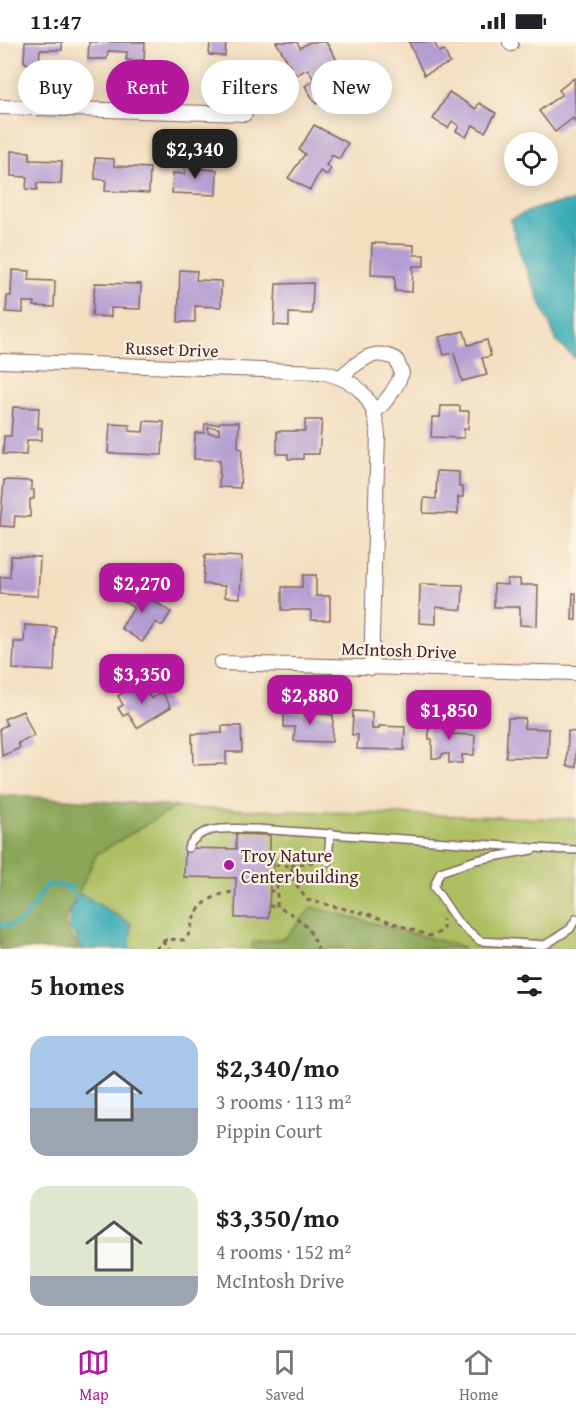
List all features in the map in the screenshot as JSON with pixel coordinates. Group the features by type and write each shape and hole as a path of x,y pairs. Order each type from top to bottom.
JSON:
{"street":[{"path":"0,107 201,113"},
{"path":"371,668 378,434 375,412 362,392 341,376 369,356 383,352 396,359 402,373 389,400 375,412"},
{"name":"Russet Drive","path":"0,361 320,372 341,376"},
{"name":"McIntosh Drive","path":"221,663 576,673"}],"lane":[{"path":"188,848 198,834 212,830 256,829 576,850"},
{"path":"328,862 330,833"},
{"path":"550,849 494,856 440,872 434,887 457,921 480,941 545,945 570,929 576,919"}],"path":[{"path":"275,866 291,866 316,861 328,862"},
{"path":"291,866 293,876 306,900 371,915 430,936 443,931 443,899"},
{"path":"277,907 277,884 293,876"},
{"path":"270,891 277,891"},
{"path":"156,949 167,939 184,940 190,934 195,916 205,902 226,892 234,892"},
{"path":"269,906 277,907 303,923 310,930 318,949"},
{"path":"163,942 170,949"}],"green space":[{"path":"0,795 177,806 97,854 63,924 78,949 0,949"},
{"path":"0,803 576,819 576,949 0,949"},
{"path":"312,907 464,949 252,949 252,943 285,938"}],"water":[{"path":"576,201 576,359 557,342 522,259 510,220 542,207"},
{"path":"81,894 131,924 130,949 81,949 76,941 78,937 68,927 72,906"}],"building":[{"path":"25,42 62,42 62,50 40,50 39,60 24,60"},
{"path":"89,42 145,42 144,60 126,60 127,52 108,51 107,59 88,59"},
{"path":"210,42 226,42 225,56 209,55"},
{"path":"276,42 297,42 300,48 310,42 326,42 337,60 311,60 311,74 308,69 299,74 299,60 287,60"},
{"path":"409,42 434,42 439,52 444,50 450,63 424,75"},
{"path":"574,78 576,123 573,118 555,132 539,111 562,94 559,90"},
{"path":"311,82 311,96 305,86"},
{"path":"449,92 476,109 479,103 496,113 485,132 473,125 466,137 456,131 459,126 452,121 448,128 433,119"},
{"path":"314,125 348,143 339,159 332,155 326,165 331,168 327,175 320,171 310,190 288,178 305,154 299,150"},
{"path":"11,151 30,152 30,160 62,161 61,184 37,183 37,190 26,189 27,177 11,176"},
{"path":"95,158 114,159 114,166 150,168 149,193 105,191 106,180 95,179"},
{"path":"185,159 201,160 201,169 217,170 216,195 172,193 173,173 185,174"},
{"path":"372,243 414,245 414,255 424,255 424,266 413,266 412,292 395,291 395,276 371,275"},
{"path":"12,270 30,271 29,280 55,281 54,307 34,306 35,302 23,302 23,313 6,312 7,296 11,296"},
{"path":"180,270 197,271 196,280 221,281 221,307 195,306 195,322 178,322"},
{"path":"95,283 141,284 140,309 111,308 111,317 92,316"},
{"path":"313,283 312,314 289,313 289,326 274,325 276,284"},
{"path":"464,331 468,345 487,340 491,356 482,358 487,375 462,381 454,353 444,355 439,337"},
{"path":"441,406 460,406 460,411 469,411 468,429 464,429 464,438 431,437 432,417 440,417"},
{"path":"13,407 39,408 38,428 42,428 42,440 27,440 26,455 3,454 4,436 11,436"},
{"path":"305,420 322,420 319,454 303,454 303,459 288,459 288,454 277,454 277,431 305,431"},
{"path":"144,421 164,422 162,455 108,453 110,424 130,425 129,431 143,432"},
{"path":"220,422 239,422 238,448 242,449 240,488 219,487 220,460 194,459 195,433 204,433 205,424 219,424","holes":["208,427 219,428 219,434 208,433"]},
{"path":"437,471 459,472 459,487 463,487 463,497 458,497 458,514 423,513 424,498 436,499"},
{"path":"4,480 31,481 31,490 34,490 34,499 30,499 30,517 15,516 14,527 0,526"},
{"path":"205,555 242,557 240,598 225,597 225,586 203,584"},
{"path":"11,556 40,557 38,596 0,594 0,577 10,577"},
{"path":"303,575 316,575 316,596 330,596 330,620 311,620 311,610 282,610 282,587 302,587"},
{"path":"507,579 520,579 520,585 538,585 537,626 520,625 520,607 494,607 494,584 507,585"},
{"path":"420,584 463,585 462,610 436,607 436,624 419,623"},
{"path":"123,587 133,587 171,612 162,626 156,622 142,642 121,628 134,608 123,601"},
{"path":"573,593 576,593 576,620 572,620"},
{"path":"25,625 56,627 54,671 13,669 14,642 24,642"},
{"path":"141,682 151,699 162,692 171,707 137,728 128,713 123,716 118,708 123,705 118,696"},
{"path":"23,711 34,736 18,743 20,748 2,756 0,728 7,725 4,719"},
{"path":"284,711 333,715 332,742 294,741 295,727 284,727"},
{"path":"353,711 372,712 372,729 379,729 379,726 405,727 404,750 357,749 358,735 352,735"},
{"path":"429,715 447,715 447,734 475,735 474,755 462,755 462,763 449,763 449,754 442,754 441,758 432,758"},
{"path":"508,718 525,718 524,728 549,729 548,758 506,757"},
{"path":"222,726 241,726 242,752 226,752 226,764 193,765 192,734 222,733"},
{"path":"568,731 576,732 576,767 567,766"},
{"name":"Troy Nature Center building","path":"236,834 270,835 270,853 274,853 273,878 270,878 269,918 235,918 236,878 184,877 185,848 236,849"}],"waterway":[{"path":"0,925 18,923 24,918 48,884 70,887 79,902"}],"place":[{"name":"Troy Nature Center building","path":"229,865"}]}
